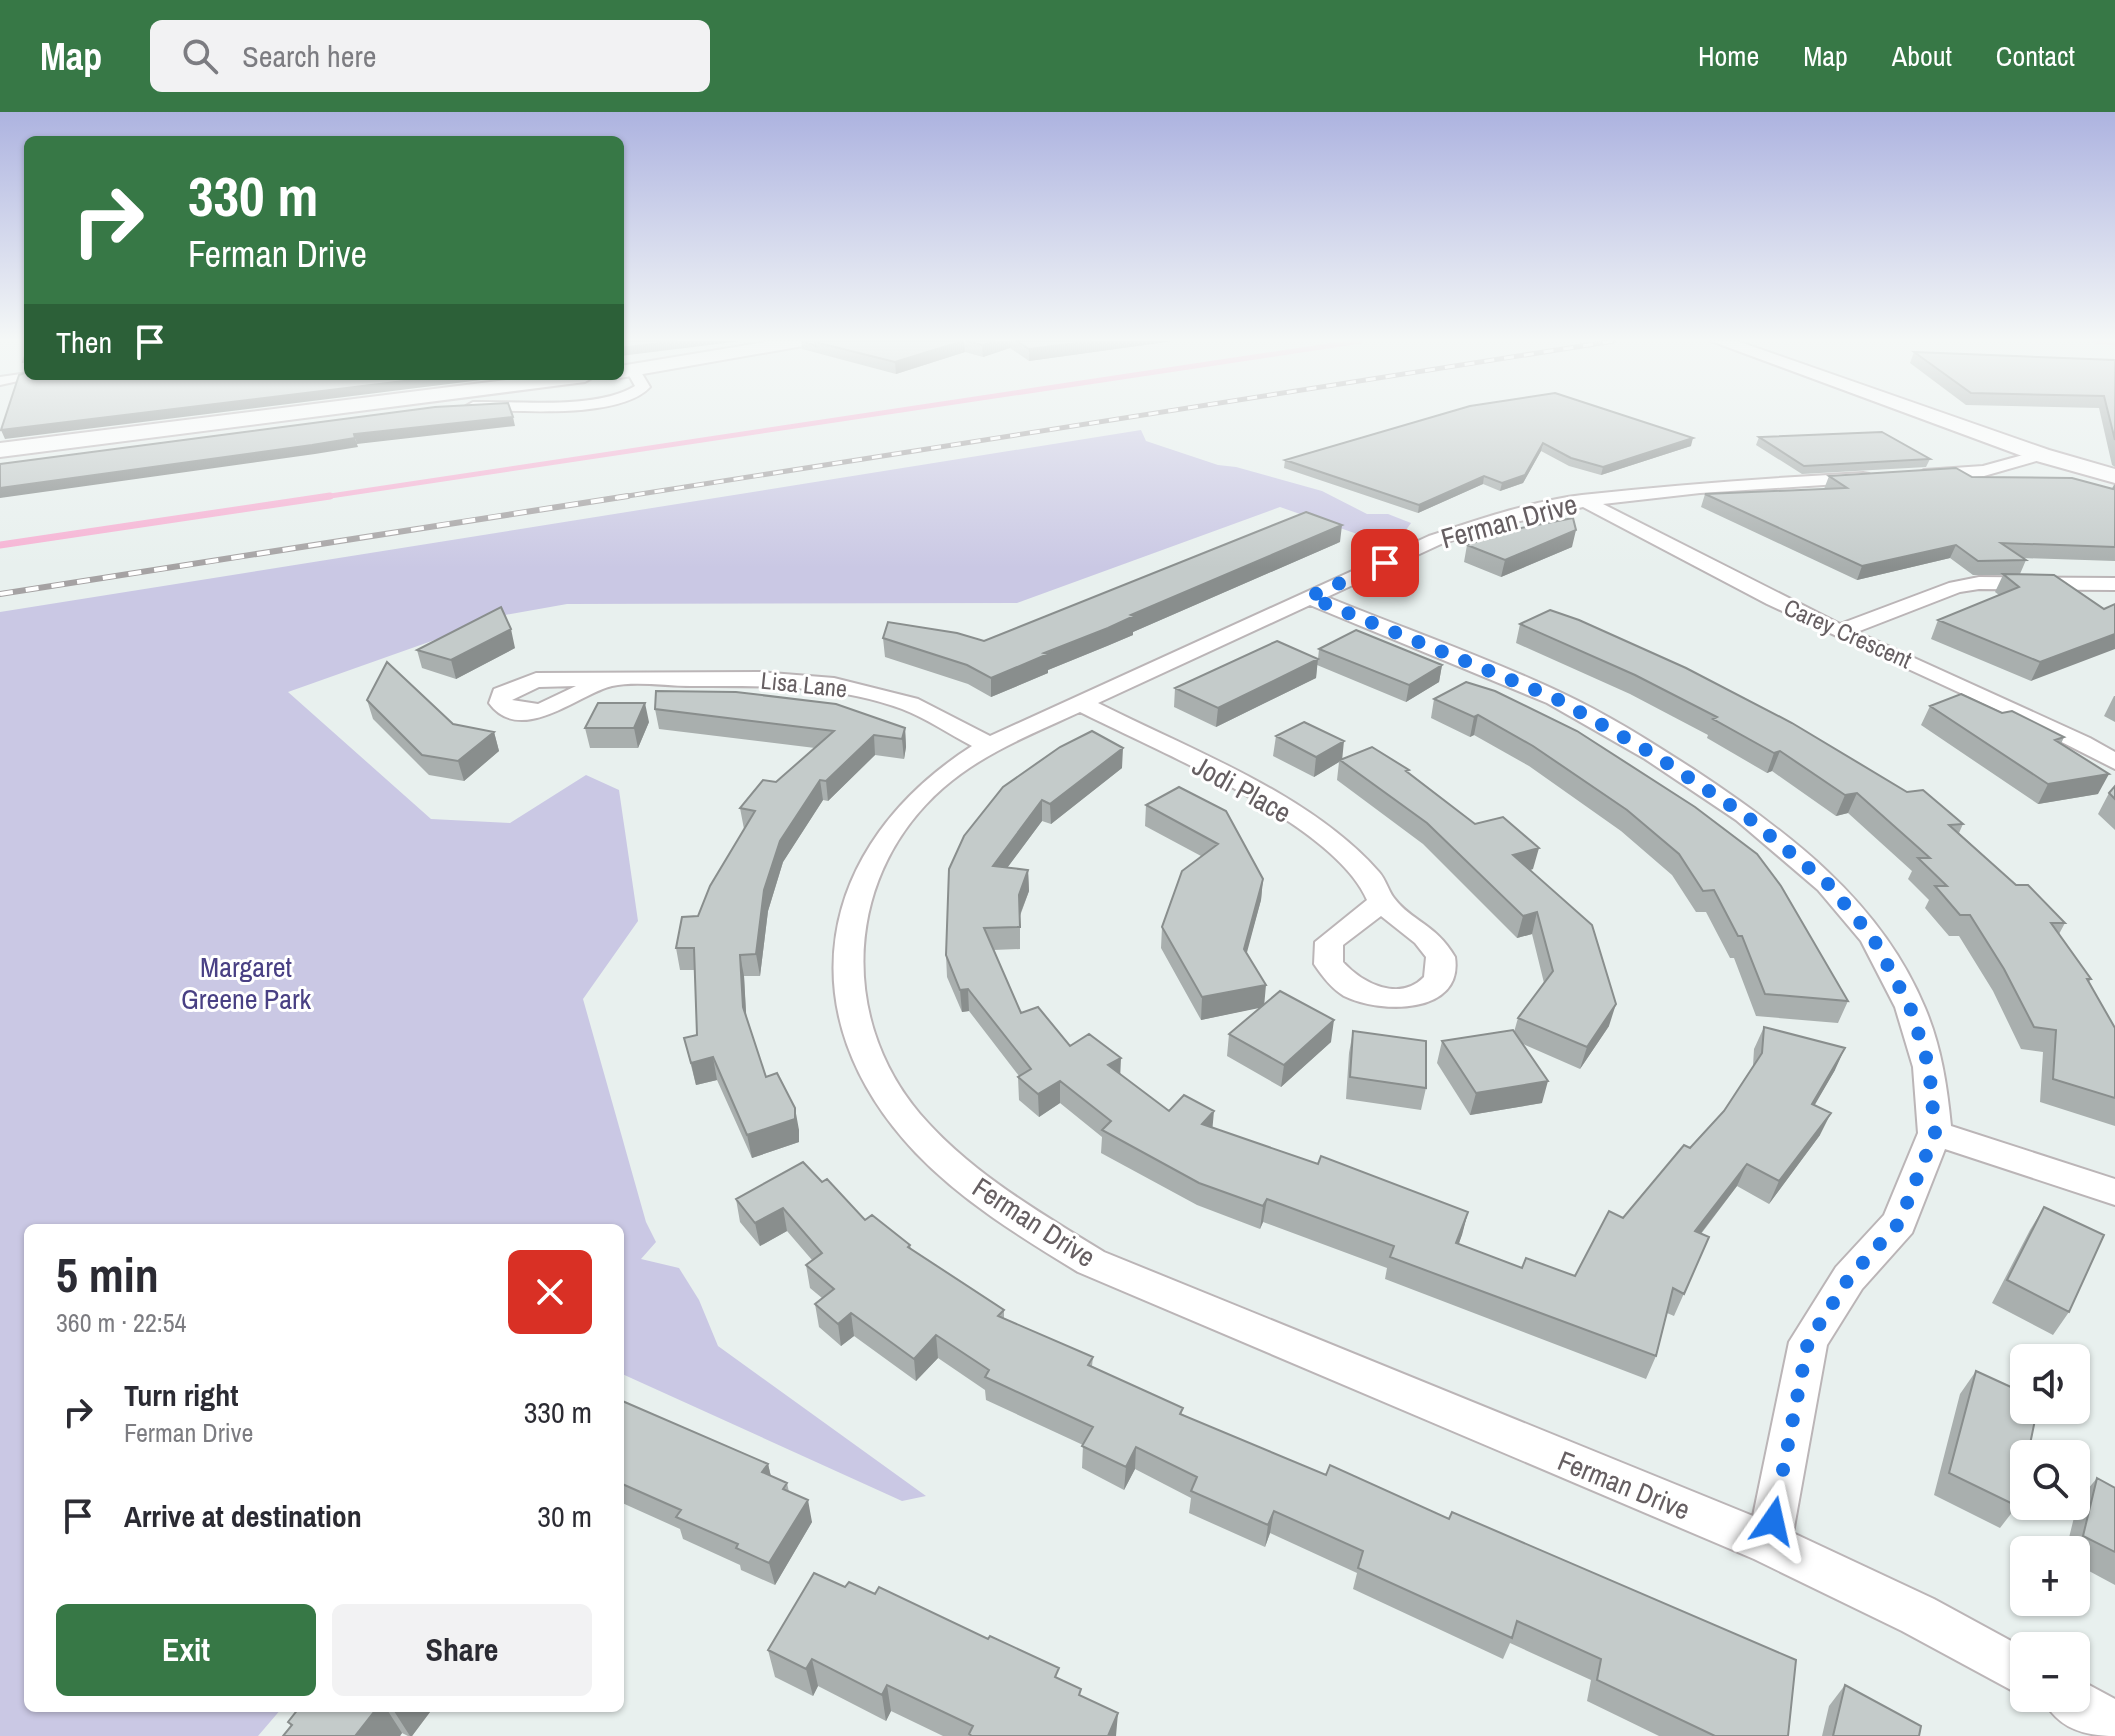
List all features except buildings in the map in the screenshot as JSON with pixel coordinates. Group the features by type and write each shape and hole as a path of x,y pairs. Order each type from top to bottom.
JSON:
{"main road":[{"path":"0,450 263,417"},
{"path":"1932,417 2041,455 2115,476"}],"street":[{"path":"0,466 377,417"},
{"name":"Ferman Drive","path":"2010,1666 1918,1615 1769,1544 1091,1262 990,1200 909,1123 877,1074 857,1024 846,958 854,899 873,857 899,819 934,783 989,745 1309,597 1474,526 1583,500 1667,490 1984,471 2041,455"},
{"name":"Carey Crescent","path":"1583,500 1688,558 2070,736 2115,762"},
{"path":"1840,631 1956,587 2004,581 2115,584"},
{"path":"2060,582 2115,601"},
{"path":"1309,597 1555,698 1653,754 1745,815 1828,884 1873,938 1910,1007 1929,1067 1935,1133 1899,1223 1849,1278 1808,1342 1769,1544"},
{"name":"Lisa Lane","path":"607,680 760,679 834,685 910,704 989,745"},
{"name":"Jodi Place","path":"1080,703 1266,800 1322,836 1373,882 1382,902"},
{"path":"1935,1133 2115,1192"},
{"path":"2090,1711 2115,1726"}],"green space":[{"name":"Margaret Greene Park","path":"1141,430 1146,441 1218,465 1236,467 1322,491 1367,514 1388,514 1411,523 1406,530 1380,542 1280,507 1017,603 567,604 505,615 288,692 431,819 510,823 586,775 619,790 638,921 583,999 646,1222 656,1242 641,1259 679,1268 699,1300 718,1346 926,1496 902,1501 624,1375 624,1224 24,1224 24,1712 279,1712 258,1736 0,1736 0,612"}],"waterway":[{"path":"317,498 857,417"},
{"path":"0,545 330,496"}],"railway":[{"path":"615,498 1132,417"},
{"path":"0,594 628,496"}],"route":[{"path":"1385,563 1309,597 1555,698 1653,754 1745,815 1828,884 1873,938 1910,1007 1929,1067 1935,1133 1899,1223 1849,1278 1808,1342 1773,1521"}]}
